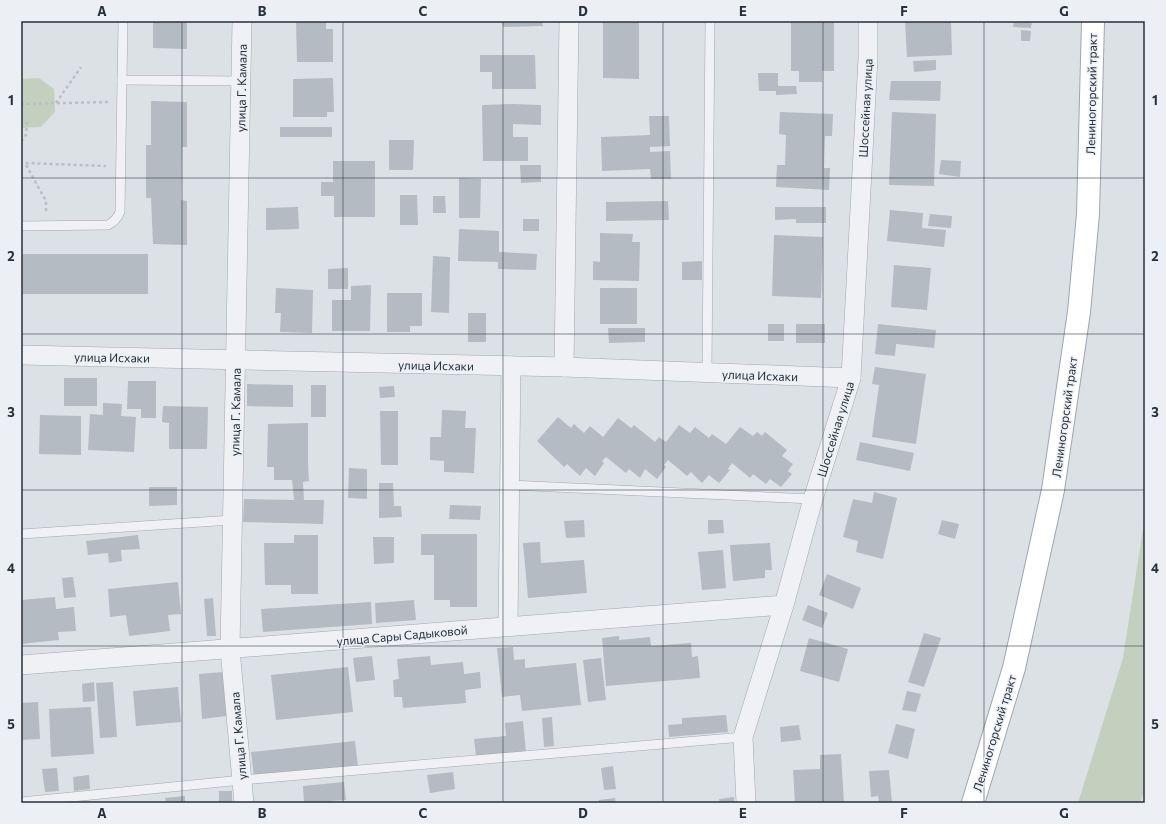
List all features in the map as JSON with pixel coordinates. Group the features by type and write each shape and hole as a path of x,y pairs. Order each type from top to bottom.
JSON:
{"main road":[{"name":"Лениногорский тракт","path":"973,803 1014,668 1054,482 1079,312 1088,214 1093,21"}],"street":[{"name":"улица Г. Камала","path":"242,21 230,649 244,803"},
{"path":"564,367 569,21"},
{"name":"Шоссейная улица","path":"746,803 743,737 784,605 813,499 851,378 868,58 868,21"},
{"name":"улица Исхаки","path":"21,355 564,367 851,378"},
{"path":"508,626 512,366"},
{"name":"улица Сары Садыковой","path":"21,665 784,605"}],"lane":[{"path":"21,226 108,225 118,218 120,212 123,21"},
{"path":"707,372 710,21"},
{"path":"122,80 241,81"},
{"path":"510,485 813,499"},
{"path":"21,534 232,520"},
{"path":"21,802 242,780 743,737"}],"path":[{"path":"56,103 82,67"},
{"path":"21,104 122,102"},
{"path":"21,141 26,135 27,122"},
{"path":"21,163 120,167"},
{"path":"25,163 46,201 45,226"}],"green space":[{"path":"39,78 54,89 55,112 41,127 21,128 21,79"},
{"path":"1145,516 1145,789 1140,803 1078,803 1123,658"}],"building":[{"path":"153,21 187,21 187,49 153,48"},
{"path":"296,21 326,21 326,29 333,29 333,62 297,62"},
{"path":"502,21 542,21 543,26 503,27"},
{"path":"603,21 639,21 639,79 603,78"},
{"path":"791,21 834,21 834,71 822,71 822,82 799,82 799,71 791,71"},
{"path":"905,21 951,21 952,55 907,57"},
{"path":"1014,21 1032,21 1031,28 1013,27"},
{"path":"1021,30 1031,31 1030,41 1021,41"},
{"path":"480,55 535,55 536,89 492,89 492,72 480,72"},
{"path":"936,60 936,70 914,72 913,61"},
{"path":"758,73 778,73 778,86 796,86 797,94 776,95 776,91 759,91"},
{"path":"333,78 334,112 327,112 327,117 293,117 293,79"},
{"path":"891,81 941,81 940,101 889,100"},
{"path":"151,101 187,102 187,147 182,147 181,200 187,201 187,245 153,244 151,198 146,198 146,145 151,145"},
{"path":"482,105 541,105 541,125 513,124 513,137 528,137 528,161 483,161"},
{"path":"780,112 833,114 832,136 825,136 824,168 830,168 829,190 776,187 777,165 785,165 786,135 779,134"},
{"path":"892,112 936,114 934,186 889,185"},
{"path":"649,116 669,116 670,146 650,147 650,152 670,151 671,179 651,179 650,169 602,171 601,137 650,135"},
{"path":"280,127 332,127 332,137 280,137"},
{"path":"389,140 414,140 413,170 389,170"},
{"path":"941,160 961,161 960,177 939,174"},
{"path":"333,161 375,161 375,217 334,217 334,196 321,196 321,182 333,182"},
{"path":"520,165 541,165 541,182 521,183"},
{"path":"459,178 481,179 480,218 459,218"},
{"path":"400,195 417,195 418,225 400,225"},
{"path":"433,196 445,196 446,213 433,213"},
{"path":"668,201 669,220 606,221 606,202"},
{"path":"298,207 299,229 266,230 266,208"},
{"path":"775,207 826,207 826,223 796,223 796,219 775,220"},
{"path":"890,210 923,213 922,228 946,230 944,247 887,241"},
{"path":"930,214 952,216 951,228 928,226"},
{"path":"523,219 539,219 539,231 523,231"},
{"path":"459,229 499,231 499,252 537,254 536,270 498,269 498,262 458,261"},
{"path":"600,233 633,234 632,242 640,242 639,281 593,280 593,261 600,262"},
{"path":"774,235 823,237 821,298 772,296"},
{"path":"21,254 148,254 148,294 21,294"},
{"path":"433,256 450,257 449,313 431,312"},
{"path":"702,261 702,280 682,280 682,262"},
{"path":"894,265 931,268 927,310 891,307"},
{"path":"348,268 348,289 328,289 328,269"},
{"path":"371,285 370,331 332,331 332,300 351,300 351,286"},
{"path":"276,288 313,290 312,333 280,332 281,313 275,313"},
{"path":"600,288 637,288 637,324 600,324"},
{"path":"387,293 422,293 422,326 410,326 410,332 387,332"},
{"path":"468,313 486,313 486,342 468,342"},
{"path":"768,324 784,324 784,341 768,341"},
{"path":"796,324 825,324 825,343 796,343"},
{"path":"878,324 936,330 934,348 896,344 895,356 875,354"},
{"path":"608,328 645,328 645,342 609,343"},
{"path":"875,367 926,374 916,444 872,437 879,385 872,384"},
{"path":"64,378 97,378 97,406 64,406"},
{"path":"128,381 156,381 156,418 141,418 141,409 127,409"},
{"path":"247,384 293,385 293,407 247,406"},
{"path":"311,385 326,385 326,417 311,417"},
{"path":"394,386 395,397 380,398 379,387"},
{"path":"103,403 122,404 121,416 136,417 134,452 88,450 90,414 103,415"},
{"path":"163,406 208,407 207,449 169,449 169,423 162,422"},
{"path":"442,410 466,411 465,428 476,428 474,473 444,472 444,461 430,460 430,437 441,437"},
{"path":"380,411 398,411 398,465 381,465"},
{"path":"40,415 81,416 81,455 39,454"},
{"path":"558,417 571,428 574,424 584,433 590,426 603,437 618,418 631,428 634,425 655,442 659,437 666,442 679,425 690,433 695,427 709,438 712,434 726,444 740,427 753,436 757,432 762,436 765,432 787,450 782,456 793,464 788,471 792,474 781,487 770,479 766,484 753,474 750,478 732,463 728,469 730,470 719,483 709,475 702,483 691,472 687,476 668,460 664,465 666,467 657,479 645,469 640,478 629,469 626,473 606,457 602,461 604,463 595,476 586,468 580,476 567,464 564,467 537,441"},
{"path":"308,423 309,481 303,482 304,500 324,500 323,524 243,522 244,499 294,500 292,480 274,480 274,467 267,467 268,424"},
{"path":"860,442 914,453 910,471 856,460"},
{"path":"349,468 367,469 367,499 348,498"},
{"path":"379,483 393,483 394,506 401,506 402,517 379,518"},
{"path":"149,487 177,487 177,505 149,506"},
{"path":"874,492 897,498 883,559 856,552 858,541 843,537 853,499 872,503"},
{"path":"450,505 481,506 480,520 449,519"},
{"path":"584,520 585,537 566,538 564,521"},
{"path":"708,520 723,520 724,533 708,534"},
{"path":"942,520 959,524 955,539 938,534"},
{"path":"421,534 477,534 477,607 450,607 450,600 434,600 434,555 421,555"},
{"path":"138,535 140,549 121,550 122,561 109,563 108,553 88,555 86,541"},
{"path":"294,535 318,535 318,594 291,594 291,585 265,585 264,543 294,543"},
{"path":"373,537 394,537 394,563 374,564"},
{"path":"540,542 541,563 584,560 587,593 528,598 523,543"},
{"path":"770,543 772,570 765,570 765,578 733,581 730,545"},
{"path":"723,550 726,588 702,590 698,552"},
{"path":"827,574 861,588 853,609 819,595"},
{"path":"73,577 76,597 64,598 62,578"},
{"path":"178,582 181,614 168,615 170,631 129,636 126,615 110,617 108,589"},
{"path":"55,597 56,609 74,607 76,631 58,632 59,640 21,644 21,600"},
{"path":"213,598 216,636 207,636 204,599"},
{"path":"414,600 416,620 376,623 375,603"},
{"path":"371,602 372,624 263,632 261,609"},
{"path":"808,605 828,613 822,628 802,620"},
{"path":"924,633 941,638 924,687 908,682"},
{"path":"619,636 619,640 650,637 651,646 691,643 692,657 698,656 700,678 606,686 602,638"},
{"path":"809,638 848,649 839,682 800,671"},
{"path":"513,647 514,660 525,659 525,668 576,663 581,705 522,711 520,695 502,697 497,648"},
{"path":"372,656 375,680 356,682 353,658"},
{"path":"430,656 431,665 463,662 464,674 480,672 481,688 465,690 466,703 403,708 402,697 394,697 393,680 399,679 397,659"},
{"path":"601,658 606,700 588,702 583,660"},
{"path":"348,667 353,712 276,720 271,675"},
{"path":"223,672 227,716 202,719 199,674"},
{"path":"94,682 95,701 83,702 82,684"},
{"path":"113,682 117,737 100,738 96,683"},
{"path":"178,687 181,722 136,726 133,691"},
{"path":"907,691 921,694 916,712 902,710"},
{"path":"38,702 40,739 21,740 21,703"},
{"path":"91,707 94,754 51,757 49,709"},
{"path":"726,715 728,732 669,737 668,725 682,724 682,718"},
{"path":"552,717 554,746 544,747 542,718"},
{"path":"523,721 526,752 476,756 474,739 506,736 505,723"},
{"path":"896,724 915,729 908,759 888,753"},
{"path":"799,725 801,740 781,742 780,727"},
{"path":"355,741 358,767 254,777 251,752"},
{"path":"841,754 844,803 795,803 793,770 820,769 820,755"},
{"path":"613,766 616,789 604,790 601,768"},
{"path":"57,768 59,791 45,792 42,769"},
{"path":"889,770 892,803 879,803 878,796 871,797 869,771"},
{"path":"453,772 455,789 430,793 427,775"},
{"path":"89,775 90,789 74,791 73,777"},
{"path":"344,782 346,800 331,801 331,803 304,803 303,786"},
{"path":"219,791 232,791 232,803 219,803"},
{"path":"185,796 185,803 166,803 165,798"},
{"path":"734,797 734,803 720,803 719,799"},
{"path":"615,798 616,803 599,803 599,800"}]}
